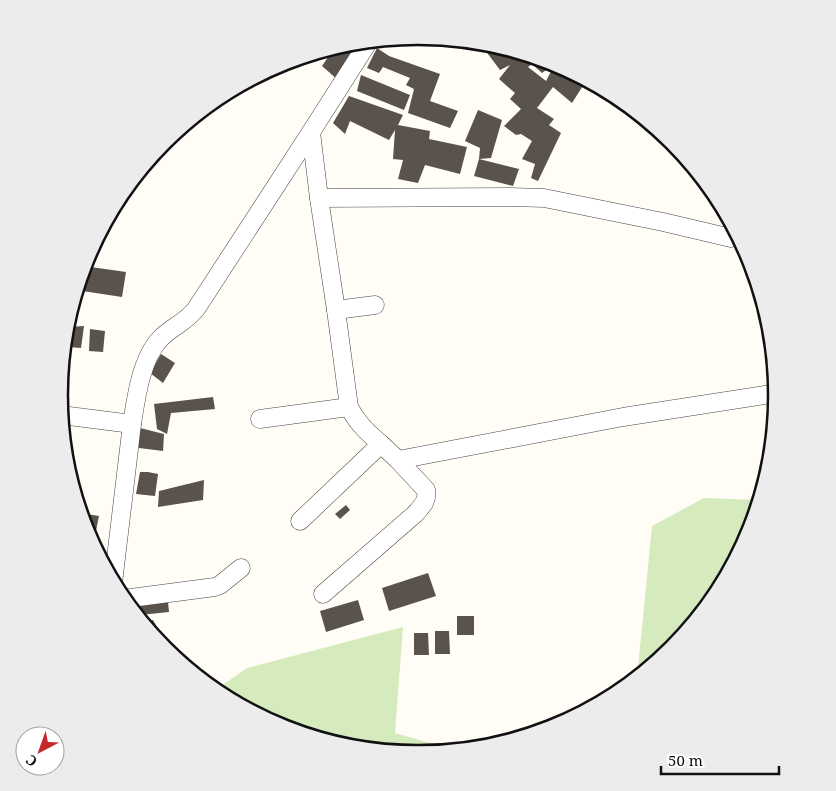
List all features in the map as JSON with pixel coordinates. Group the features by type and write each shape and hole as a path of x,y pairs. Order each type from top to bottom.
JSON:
{"street":[{"path":"114,572 132,424 146,360 160,338 189,317 196,309 364,50"},
{"path":"311,132 349,408 361,426 398,460 426,490 427,496 426,502 415,514 323,594"},
{"path":"319,198 502,196 544,198 731,238"},
{"path":"336,310 375,305"},
{"path":"398,460 623,417 768,393"},
{"path":"260,419 349,408"},
{"path":"68,416 132,424"},
{"path":"300,521 381,444"},
{"path":"133,599 215,587 241,568"}],"green space":[{"path":"704,498 753,500 742,530 722,571 682,627 638,668 652,526"},
{"path":"403,627 395,733 438,745 372,743 327,734 284,719 263,710 221,686 247,668"}],"building":[{"path":"377,48 389,56 440,74 430,101 458,111 450,128 408,113 414,89 406,85 410,78 383,67 379,73 367,68"},
{"path":"357,51 338,80 322,66 328,57"},
{"path":"487,52 532,64 528,67 546,81 551,72 583,86 572,103 553,87 537,108 554,119 549,125 561,133 538,181 531,178 535,164 522,159 532,141 521,134 516,135 504,126 521,109 510,99 515,93 499,79 510,65 500,70"},
{"path":"533,65 546,70 542,73"},
{"path":"361,75 410,95 404,110 357,91"},
{"path":"349,96 403,115 398,125 430,131 429,139 467,147 460,174 425,165 418,183 398,179 403,160 393,159 395,130 389,140 350,121 345,134 333,123"},
{"path":"478,110 502,120 491,158 479,159 480,148 465,141"},
{"path":"479,159 519,169 513,186 474,176"},
{"path":"92,267 126,272 122,297 83,291"},
{"path":"84,326 81,348 70,347 74,327"},
{"path":"90,329 105,331 103,352 89,351"},
{"path":"161,354 175,363 163,383 150,373"},
{"path":"213,397 215,409 171,413 167,434 157,429 154,404"},
{"path":"140,428 164,434 163,451 139,448"},
{"path":"140,472 158,474 155,496 136,494"},
{"path":"204,480 203,500 158,507 159,491"},
{"path":"346,505 350,510 340,519 335,514"},
{"path":"88,514 99,516 96,533"},
{"path":"428,573 436,596 389,611 382,588"},
{"path":"358,600 364,620 326,632 320,611"},
{"path":"168,602 169,612 144,615 139,608 139,604"},
{"path":"457,616 474,616 474,635 457,635"},
{"path":"153,620 160,633 154,627 150,622"},
{"path":"435,631 449,631 450,654 435,654"},
{"path":"414,633 428,633 429,655 414,655"}]}
